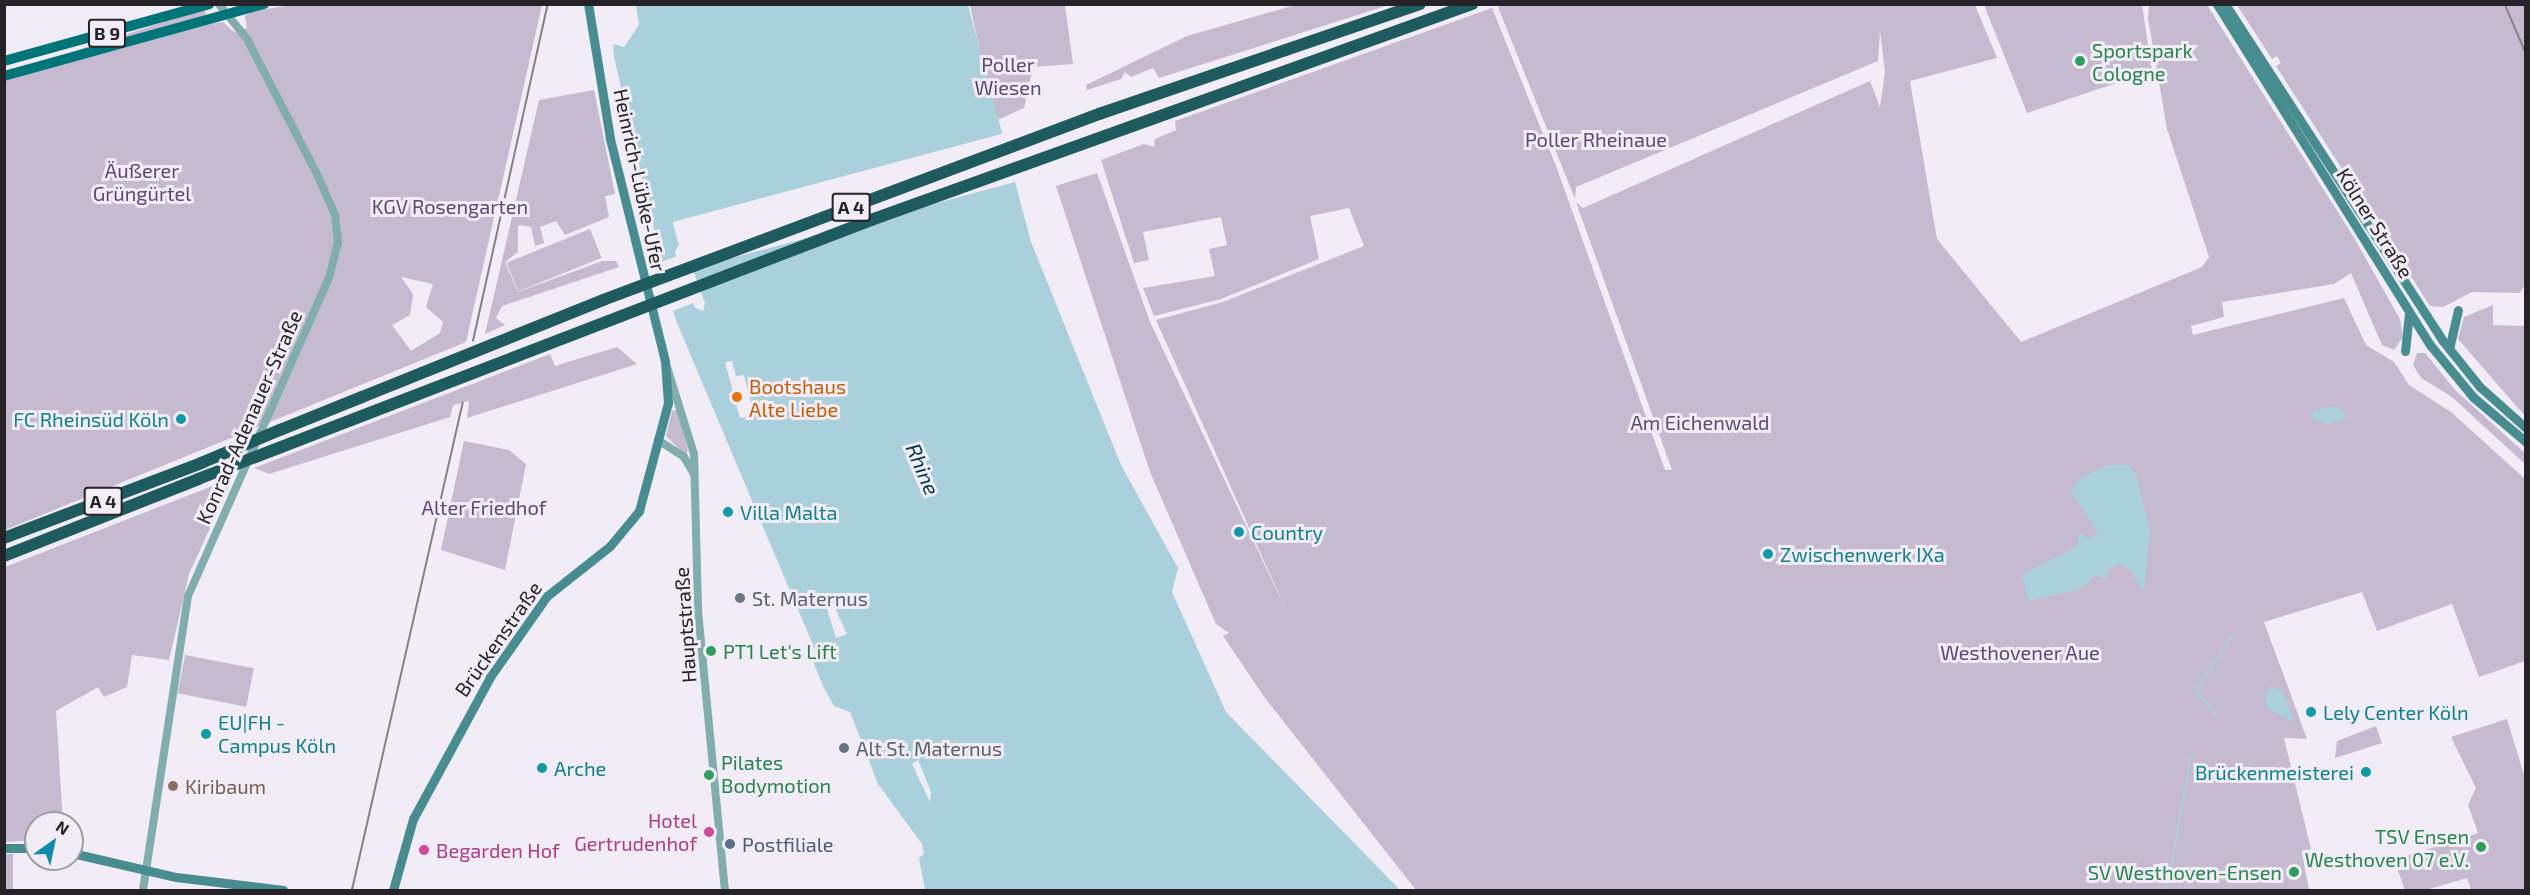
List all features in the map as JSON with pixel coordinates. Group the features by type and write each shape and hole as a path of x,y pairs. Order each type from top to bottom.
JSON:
{"highway":[{"name":"A 4","path":"4,538 201,463 603,300 1099,114 1420,4"},
{"name":"A 4","path":"4,556 198,479 1106,132 1472,4"}],"main road":[{"name":"B 9","path":"4,61 209,4"},
{"name":"B 9","path":"4,76 264,4"},
{"name":"Heinrich-Lübke-Ufer","path":"588,4 610,138 665,361"},
{"name":"Kölner Straße","path":"2217,4 2409,311 2467,390 2526,442"},
{"name":"Kölner Straße","path":"2225,4 2448,349 2526,428"},
{"path":"2448,349 2458,310"},
{"path":"2405,351 2409,311"},
{"name":"Brückenstraße","path":"393,891 413,819 468,712 547,596 631,524 645,495 668,403 665,361"},
{"path":"4,848 24,848"},
{"path":"84,856 147,870 283,891"}],"street":[{"name":"Konrad-Adenauer-Straße","path":"143,891 188,596 329,278 338,243 335,215 317,174 275,90 219,4"},
{"name":"Hauptstraße","path":"665,361 692,436 698,611 725,891"},
{"path":"658,440 684,457 695,477"}],"green space":[{"path":"1506,4 1975,5 1997,58 1910,81 1937,239 2021,342 2202,267 2209,257 2167,129 2148,18 2149,5 2207,5 2353,236 2400,319 2403,337 2394,350 2382,345 2351,273 2334,284 2222,302 2224,317 2191,326 2193,335 2344,298 2366,345 2394,362 2409,385 2451,412 2525,479 2525,661 2479,677 2452,604 2377,631 2362,592 2264,622 2307,739 2284,738 2311,849 2302,853 2309,890 1416,890 1265,698 1223,636 1229,633 1216,624 1150,472 1056,186 1097,173 1150,322 1286,610 1156,320 1223,302 1364,246 1349,208 1310,216 1319,259 1221,299 1154,316 1143,288 1215,276 1209,249 1227,245 1221,217 1143,232 1149,260 1134,263 1101,160 1144,144 1154,147 1155,139 1176,130 1175,121 1492,8 1556,166 1665,470 1672,470 1576,202 1583,208 1870,81 1880,107 1885,72 1880,31 1878,61 1576,187 1575,199 1498,7"},
{"path":"293,5 542,5 466,342 5,530 5,81 208,24 223,22 234,32 247,28 245,16 253,11","holes":["401,277 433,284 426,307 443,322 440,333 411,351 392,325 410,315 413,294"]},
{"name":"Poller Wiesen","path":"970,5 1065,5 1073,64 1033,67 1024,108 995,121"},
{"path":"1295,5 1389,5 1159,78 1153,68 1131,77 1125,72 1121,79 1087,90 1086,85 1187,36"},
{"name":"Sportspark Cologne","path":"1984,5 2142,5 2152,71 2027,113"},
{"path":"2237,5 2525,5 2526,282 2520,293 2472,292 2443,307 2430,306 2276,66 2281,63 2277,56 2272,59"},
{"path":"204,9 206,15 9,79 7,73"},
{"path":"594,90 615,194 605,196 609,217 565,235 556,221 540,227 544,243 535,246 531,227 518,225 518,252 505,262 518,292 602,261 616,261 619,267 502,306 496,318 505,325 485,334 539,100"},
{"path":"590,229 602,258 518,291 507,263"},
{"path":"2493,305 2493,325 2525,326 2525,416 2458,339 2464,317"},
{"path":"617,347 637,364 467,418 469,401 453,405 450,417 269,474 254,468 550,354 555,366"},
{"path":"2417,353 2425,353 2455,390 2525,453 2525,464 2452,397 2421,378 2413,365"},
{"path":"677,410 688,450 686,456 666,436 672,411"},
{"name":"Alter Friedhof","path":"464,441 509,450 526,464 505,570 441,550"},
{"path":"233,478 189,574 169,660 132,655 127,687 104,697 98,687 56,711 62,811 24,811 24,841 5,842 5,567"},
{"path":"185,655 254,668 246,707 178,693"},
{"path":"2507,719 2525,778 2525,890 2471,890 2467,878 2426,890 2405,890 2394,860 2478,833 2468,805 2476,788 2451,737"},
{"path":"2376,726 2382,743 2335,758 2337,741"},
{"path":"5,854 13,854 13,890 5,890"}],"water":[{"name":"Rhine","path":"636,5 968,5 1031,242 1121,465 1178,568 1172,592 1226,712 1400,890 925,890 919,858 924,854 922,844 878,784 850,712 834,706 823,686 814,664 815,650 675,318 614,57 613,44 624,47 639,25","holes":["678,245 685,248 705,303 703,311 695,308 675,253"]},
{"path":"2333,406 2341,408 2347,418 2328,424 2312,418 2313,411"},
{"path":"2108,465 2128,465 2136,474 2150,531 2144,592 2128,568 2119,565 2109,569 2105,579 2095,576 2080,589 2029,601 2022,575 2077,546 2080,533 2089,539 2098,533 2071,491 2082,477"},
{"path":"2270,686 2283,691 2295,723 2270,710 2265,699"}],"pier":[{"path":"1005,133 1018,181 686,270 673,222"},
{"path":"679,255 696,302 670,312 657,264"},
{"path":"732,361 736,376 744,375 754,415 740,418 725,362"},
{"path":"830,597 847,634 836,638 824,599"},
{"path":"918,760 931,792 930,802 912,764"}],"waterway":[{"path":"2215,714 2196,691 2231,638"},
{"path":"2167,890 2191,756"}],"tram line":[{"path":"473,341 548,4"},
{"path":"2505,4 2526,53"},
{"path":"352,890 463,403"}],"place":[{"name":"Sportspark Cologne","path":"2080,61"},
{"name":"Bootshaus Alte Liebe","path":"737,397"},
{"name":"FC Rheinsüd Köln","path":"181,419"},
{"name":"Villa Malta","path":"728,512"},
{"name":"Country","path":"1239,532"},
{"name":"Zwischenwerk IXa","path":"1768,554"},
{"name":"St. Maternus","path":"740,598"},
{"name":"PT1 Let's Lift","path":"711,651"},
{"name":"Lely Center Köln","path":"2311,712"},
{"name":"EU|FH - Campus Köln","path":"206,734"},
{"name":"Alt St. Maternus","path":"844,748"},
{"name":"Arche","path":"542,768"},
{"name":"Brückenmeisterei","path":"2366,772"},
{"name":"Pilates Bodymotion","path":"709,775"},
{"name":"Kiribaum","path":"173,786"},
{"name":"Hotel Gertrudenhof","path":"709,832"},
{"name":"Postfiliale","path":"730,844"},
{"name":"TSV Ensen Westhoven 07 e.V.","path":"2481,847"},
{"name":"Begarden Hof","path":"424,850"},
{"name":"SV Westhoven-Ensen","path":"2294,872"}],"park label":[{"name":"Poller Rheinaue","path":"1596,139"},
{"name":"Äußerer Grüngürtel","path":"142,182"},
{"name":"KGV Rosengarten","path":"450,206"},
{"name":"Am Eichenwald","path":"1700,422"},
{"name":"Westhovener Aue","path":"2020,652"}]}
